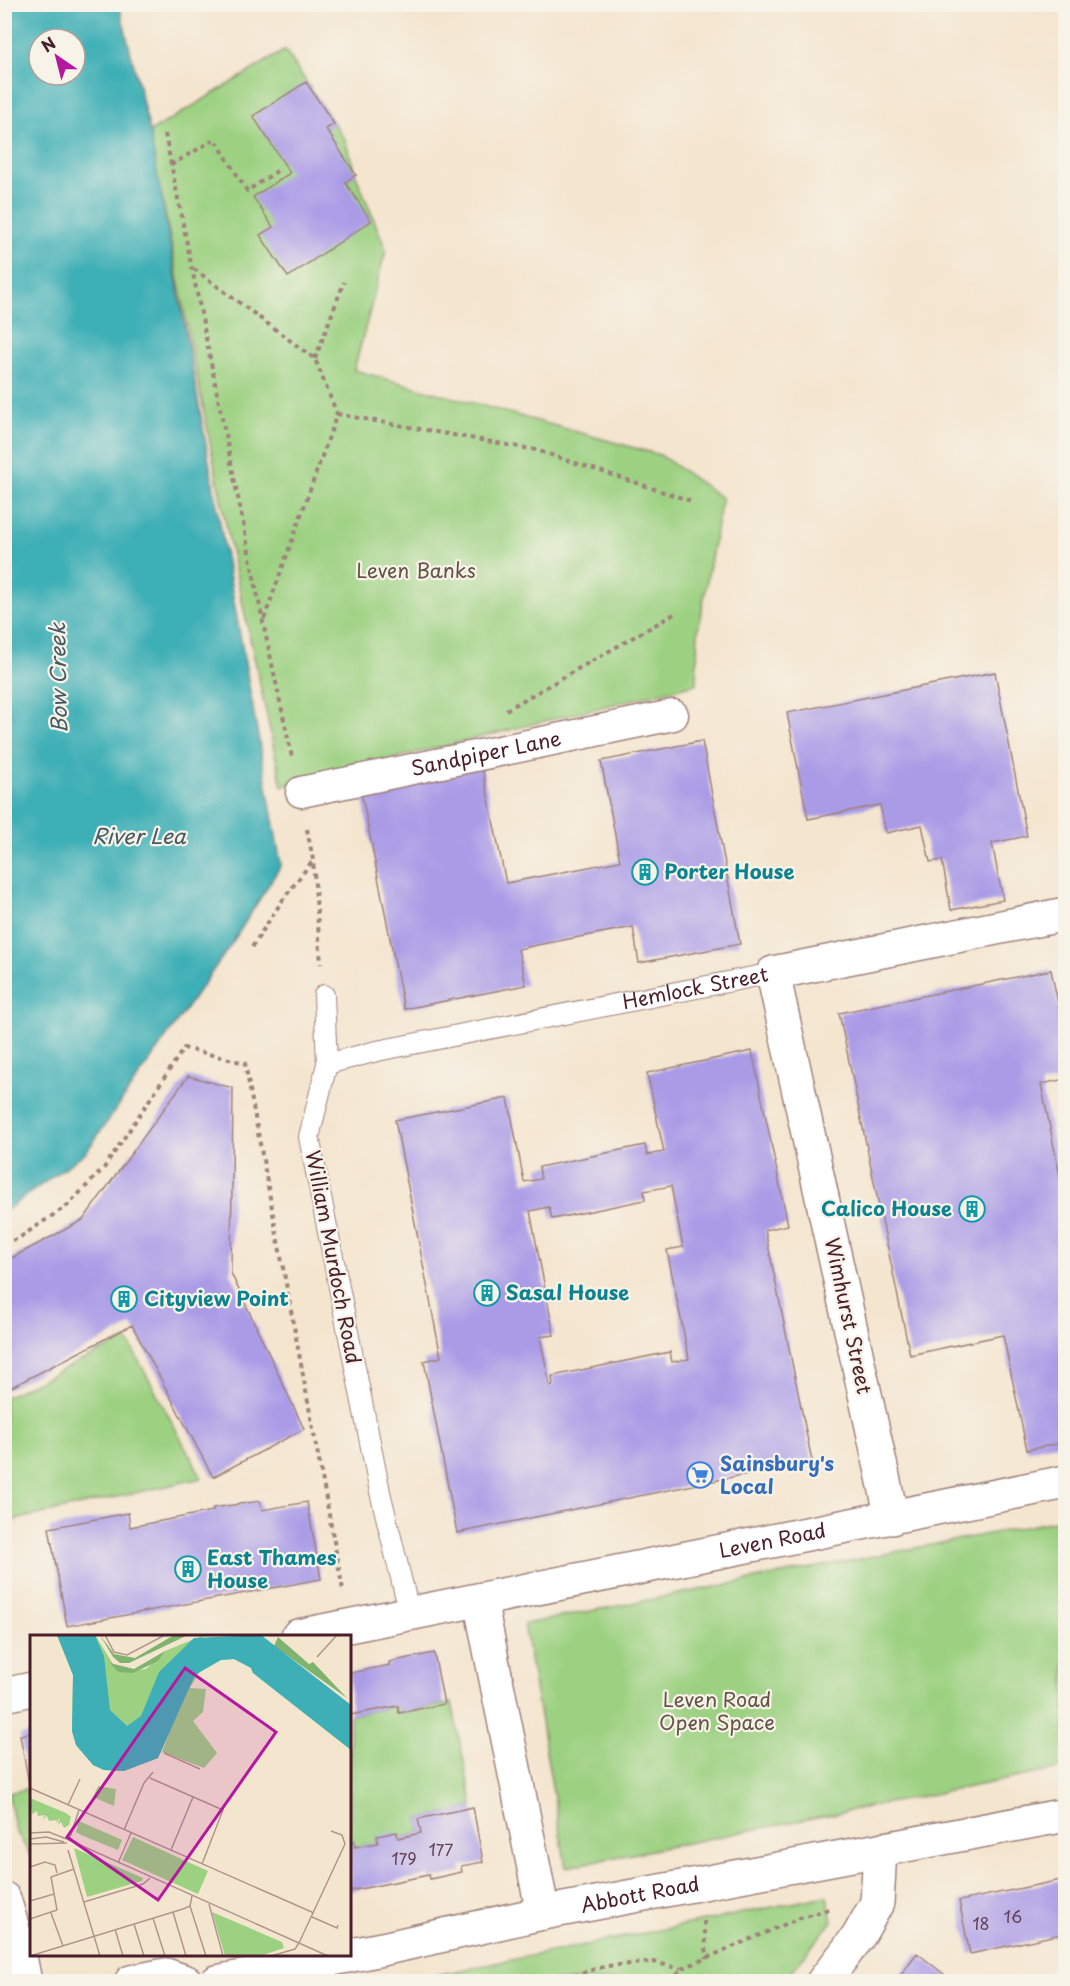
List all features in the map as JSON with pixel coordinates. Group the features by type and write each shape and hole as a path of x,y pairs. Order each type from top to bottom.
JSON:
{"street":[{"name":"Sandpiper Lane","path":"300,792 673,715"},
{"name":"Hemlock Street","path":"773,973 1065,914"},
{"name":"Wimhurst Street","path":"773,973 892,1518"},
{"name":"Leven Road","path":"303,1635 1065,1482"},
{"path":"480,1600 543,1913"},
{"path":"4,1695 30,1689"},
{"name":"Abbott Road","path":"351,1955 543,1913 1065,1815"},
{"path":"823,1982 858,1937 877,1900 880,1851"},
{"path":"4,1899 18,1946 25,1982"},
{"name":"Abbott Road","path":"217,1982 346,1956"},
{"path":"131,1982 166,1975 186,1982"}],"lane":[{"name":"Hemlock Street","path":"327,1064 389,1049 773,973"},
{"name":"William Murdoch Road","path":"324,995 327,1064 309,1137 380,1492 410,1615"}],"path":[{"path":"165,135 292,757"},
{"path":"171,165 215,139 247,191 277,171"},
{"path":"193,268 315,359 338,414 263,622"},
{"path":"315,359 344,282"},
{"path":"338,414 536,450 694,502"},
{"path":"501,713 674,614"},
{"path":"252,947 284,898 313,860 324,995"},
{"path":"4,1244 19,1238 68,1205 104,1168 184,1048 245,1063 350,1626"},
{"path":"671,1982 681,1969 802,1917 829,1909 877,1900"},
{"path":"548,1982 607,1966 654,1962 681,1969"}],"green space":[{"name":"Leven Banks","path":"119,5 150,132 285,50 345,140 356,175 386,250 354,370 660,455 722,498 698,630 696,684 282,786 232,555 161,192 281,865 232,943 86,1152 5,1211 4,1104 74,87 87,87 87,30"},
{"path":"127,1339 202,1478 5,1522 5,1397"},
{"name":"Leven Road Open Space","path":"1065,1519 1065,1768 566,1867 524,1624"},
{"path":"452,1703 473,1807 418,1819 421,1833 398,1838 377,1836 378,1843 355,1847 354,1841 351,1842 351,1715 398,1706 400,1713"},
{"path":"30,1788 30,1854 16,1831 8,1793"},
{"path":"827,1896 832,1921 784,1981 407,1981"}],"water":[{"name":"River Lea","path":"5,4 119,5 150,133 281,865 232,943 86,1152 5,1211"}],"building":[{"path":"306,82 334,124 326,129 356,175 345,182 371,221 288,277 260,235 273,227 253,197 290,173 253,116"},
{"path":"995,672 1027,836 992,843 1003,900 951,910 942,860 930,862 922,825 886,833 880,805 808,819 787,713"},
{"name":"Porter House","path":"702,741 740,944 639,963 633,927 542,944 518,949 526,985 404,1009 361,791 482,767 506,883 620,861 601,761"},
{"name":"Calico House","path":"1051,970 1066,1042 1066,1079 1041,1084 1063,1191 1066,1190 1066,1442 1027,1450 1003,1335 910,1355 839,1013"},
{"name":"Sasal House","path":"752,1051 788,1225 765,1230 812,1461 457,1533 424,1361 441,1357 395,1120 508,1098 524,1182 541,1179 539,1167 645,1145 647,1155 664,1152 647,1073","holes":["671,1186 683,1247 667,1250 689,1359 672,1362 670,1352 552,1376 553,1385 550,1386 540,1337 554,1335 530,1211 549,1207 552,1219 645,1200 644,1191"]},
{"name":"Cityview Point","path":"188,1076 233,1088 231,1273 304,1429 213,1477 132,1325 4,1391 4,1262 83,1220"},
{"name":"East Thames House","path":"260,1501 262,1510 307,1502 321,1579 67,1626 49,1528 128,1513 130,1527 213,1511 213,1508"},
{"path":"434,1653 444,1704 399,1713 398,1706 351,1715 351,1673 390,1665 389,1662"},
{"path":"30,1733 30,1789 20,1735"},
{"path":"473,1807 483,1862 461,1866 462,1872 430,1879 429,1875 351,1891 351,1842 354,1841 355,1847 378,1843 377,1836 397,1832 398,1838 421,1833 418,1819"},
{"path":"1066,1879 1066,1933 970,1954 959,1901"},
{"path":"917,1953 954,1982 895,1982"}],"place":[{"name":"Porter House","path":"645,872"},
{"name":"Calico House","path":"972,1209"},
{"name":"Sasal House","path":"487,1293"},
{"name":"Cityview Point","path":"124,1299"},
{"name":"Sainsbury's Local","path":"700,1475"},
{"name":"East Thames House","path":"188,1569"}],"water label":[{"name":"Bow Creek","path":"59,678"}]}
